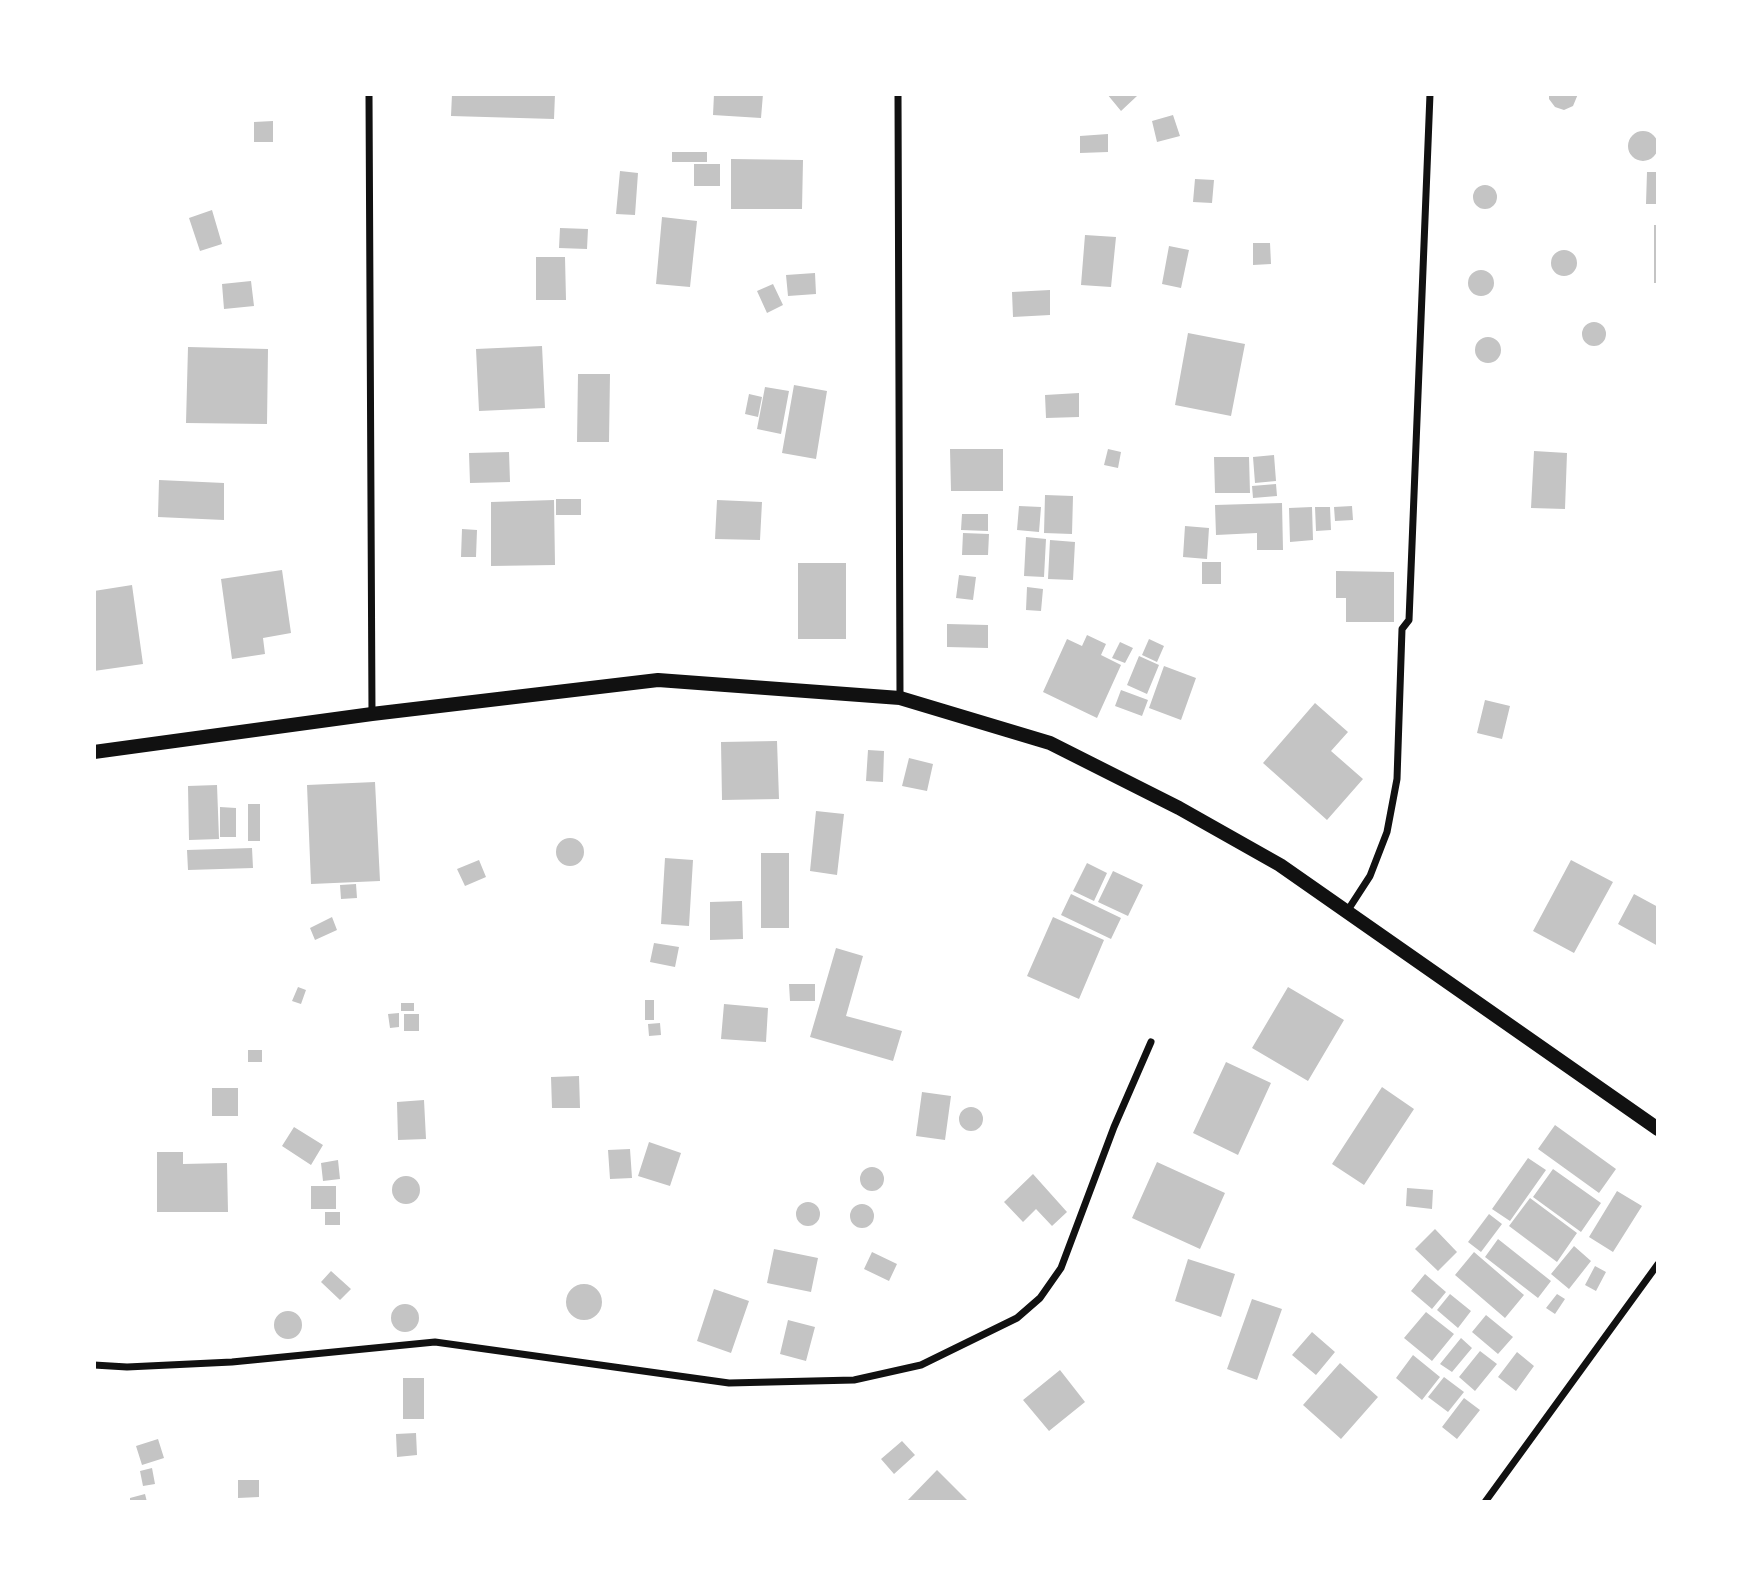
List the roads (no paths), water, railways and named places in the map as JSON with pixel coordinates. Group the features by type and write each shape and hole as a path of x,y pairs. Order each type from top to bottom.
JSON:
{"main road":[{"path":"94,752 372,713 658,680 900,698 1050,743 1179,808 1280,865 1657,1129"}],"street":[{"path":"369,94 372,713"},
{"path":"898,94 900,698"},
{"path":"1346,913 1370,876 1387,832 1397,779 1402,629 1409,620 1430,94"},
{"path":"94,1365 127,1367 232,1362 435,1342 729,1383 854,1380 921,1365 1017,1318 1040,1298 1061,1268 1114,1127 1151,1042"},
{"path":"1485,1502 1657,1264"}]}
